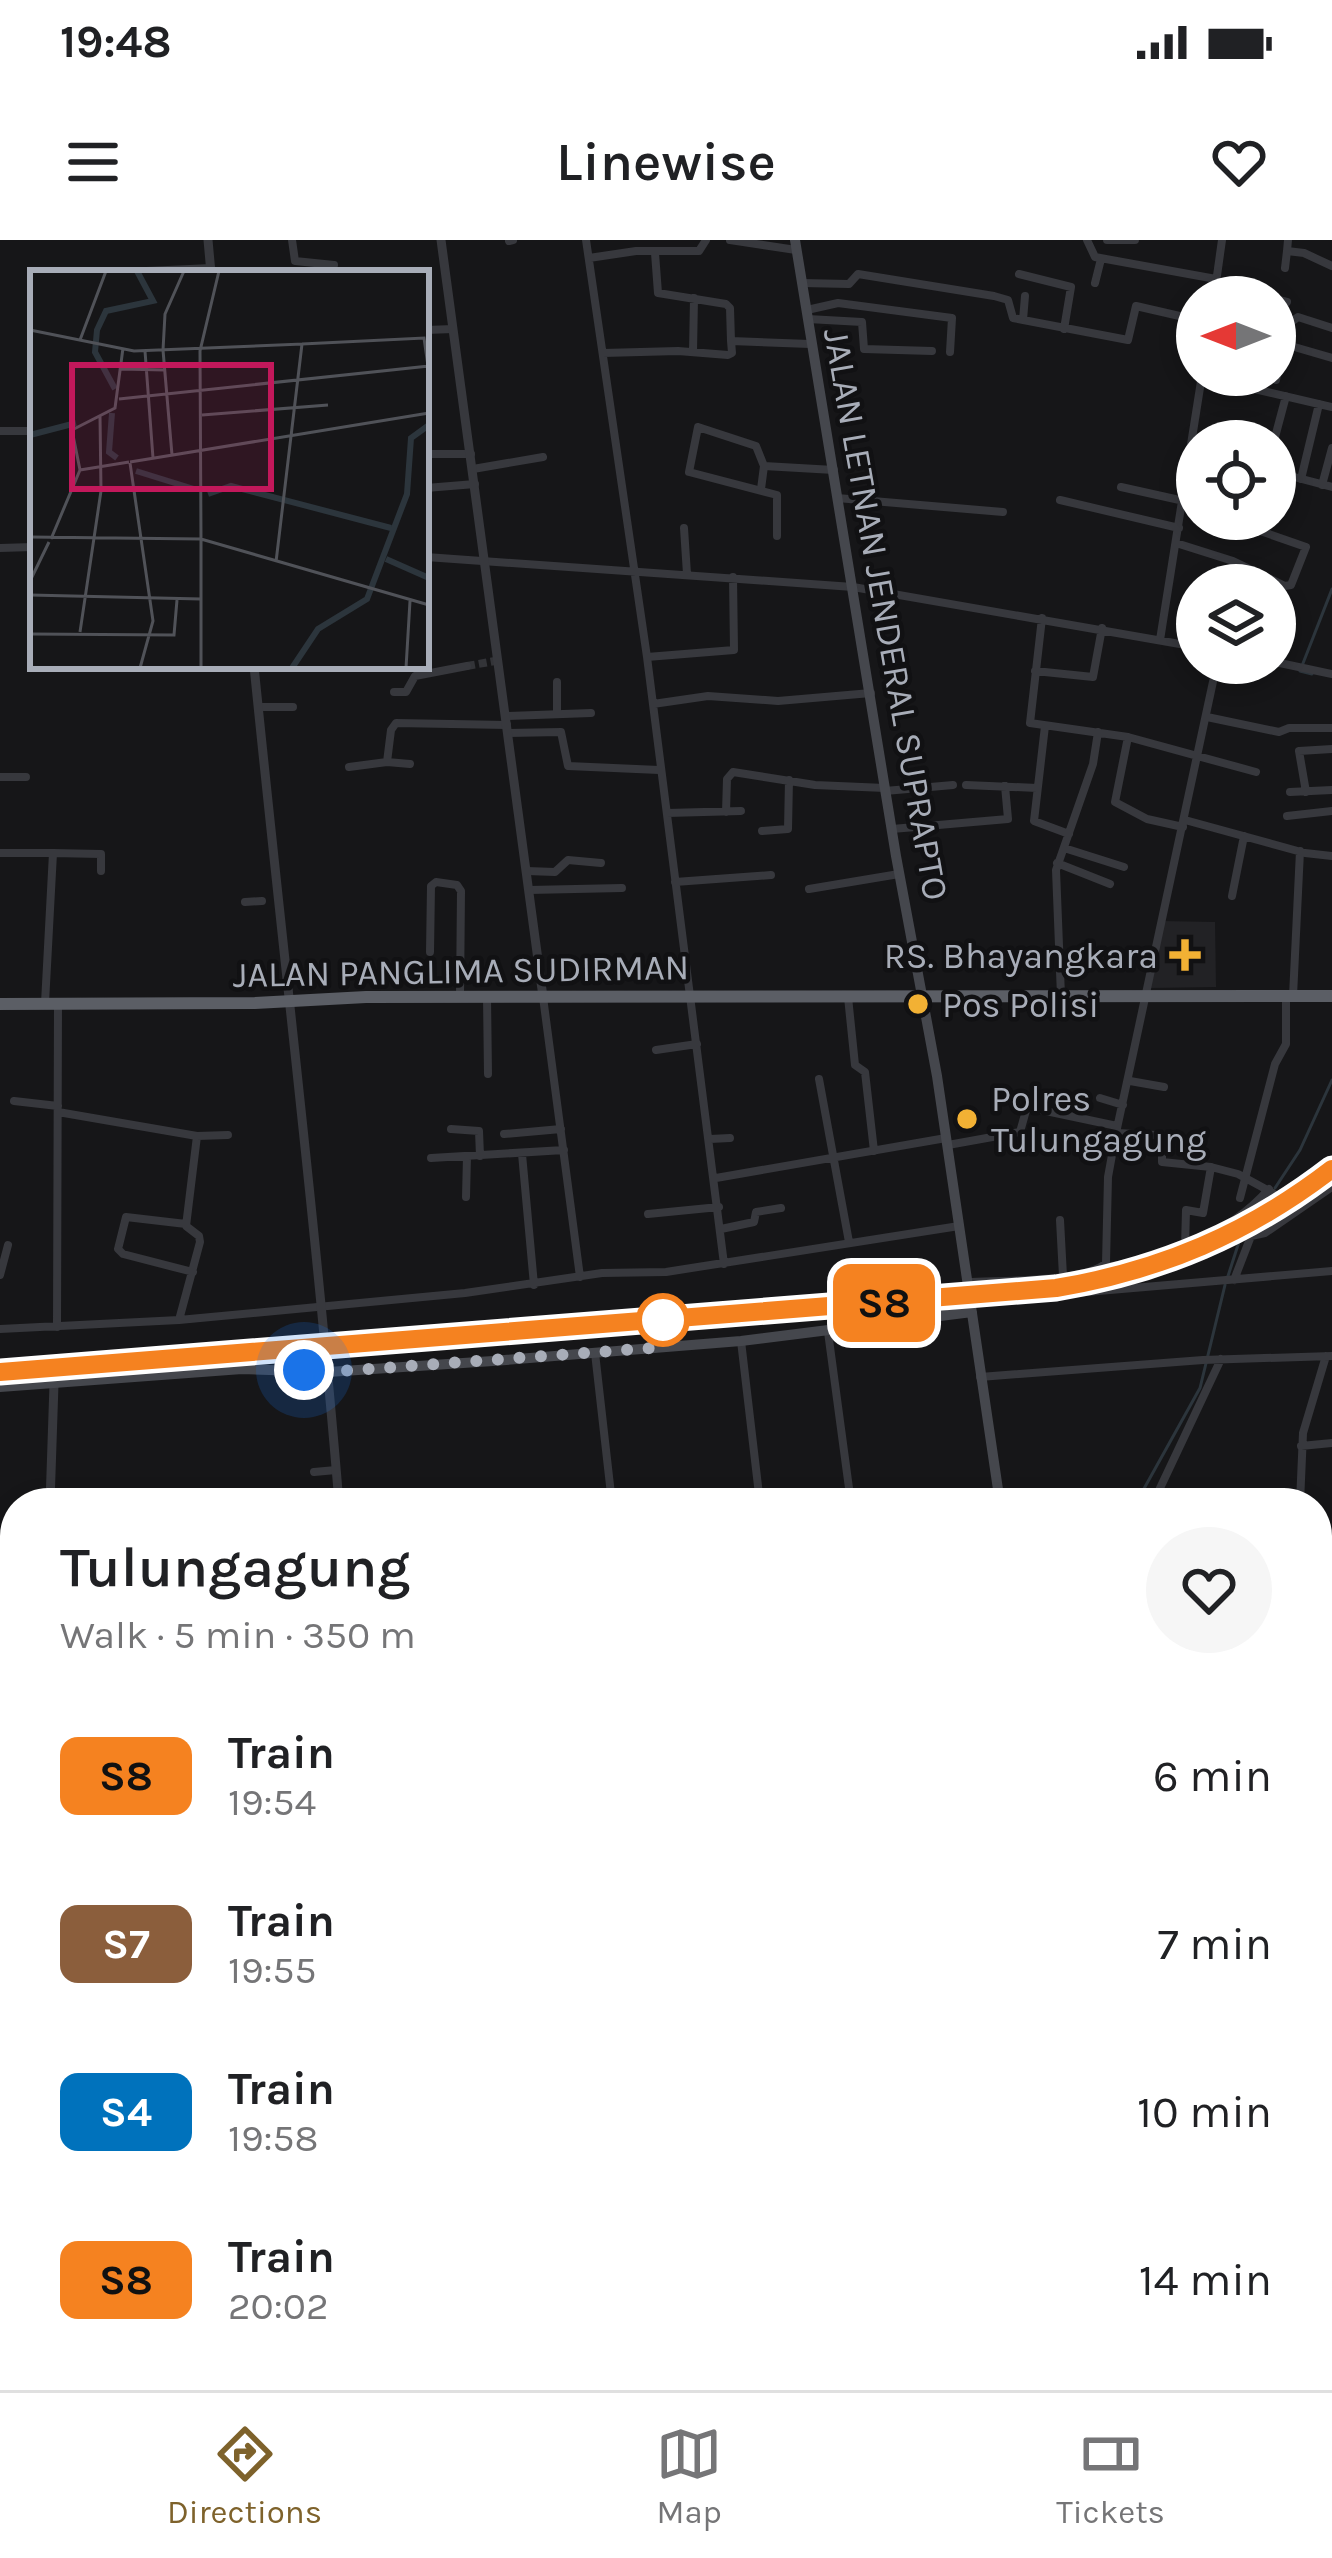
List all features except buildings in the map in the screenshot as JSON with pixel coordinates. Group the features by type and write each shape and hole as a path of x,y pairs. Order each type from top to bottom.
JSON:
{"highway":[{"name":"JALAN PANGLIMA SUDIRMAN","path":"0,1004 487,997 1332,996"}],"main road":[{"name":"JALAN LETNAN JENDERAL SUPRAPTO","path":"795,245 947,1142 998,1488"},
{"path":"0,1388 242,1369 328,1372 741,1341 971,1307"}],"street":[{"path":"208,240 211,270"},
{"path":"292,240 295,261 334,265"},
{"path":"441,240 580,1276"},
{"path":"586,240 647,657 724,1264"},
{"path":"589,258 636,251 699,251 706,240"},
{"path":"730,240 795,245"},
{"path":"1090,240 1090,253 1100,259 1199,276"},
{"path":"1107,240 1136,240"},
{"path":"1216,276 1222,240"},
{"path":"1285,268 1287,246 1332,266"},
{"path":"603,353 730,355 728,306 658,293 655,253"},
{"path":"1095,283 1100,259"},
{"path":"802,283 849,284 858,274 994,296 1008,300 1011,315 1022,320 1128,340 1136,306 1176,315"},
{"path":"1019,274 1071,287 1064,328"},
{"path":"1022,320 1024,296"},
{"path":"692,352 694,298"},
{"path":"806,315 838,303 952,318 950,352"},
{"path":"1312,322 1317,308"},
{"path":"806,315 863,323 867,350 932,351"},
{"path":"1296,320 1332,328"},
{"path":"429,330 453,329"},
{"path":"731,340 810,344"},
{"path":"1296,344 1332,358"},
{"path":"1280,420 1286,396 1332,407"},
{"path":"1301,479 1318,404"},
{"path":"761,489 764,466 758,447 698,427 690,473 778,497 777,536"},
{"path":"0,430 30,431"},
{"path":"1296,478 1327,486 1332,448"},
{"path":"429,454 471,454"},
{"path":"473,469 542,457"},
{"path":"764,466 834,470"},
{"path":"429,488 475,484"},
{"path":"1121,487 1176,501"},
{"path":"838,498 1003,512"},
{"path":"1060,500 1176,527"},
{"path":"684,529 687,574"},
{"path":"1160,640 1177,540"},
{"path":"1176,543 1233,561 1285,586 1291,585 1306,551 1304,545 1289,540"},
{"path":"0,548 30,547"},
{"path":"429,557 854,587 1176,643"},
{"path":"647,657 734,650 734,577"},
{"path":"1042,619 1029,722 1128,737 1256,772"},
{"path":"1035,670 1094,677 1102,628"},
{"path":"394,692 406,692 415,676 467,666"},
{"path":"1296,666 1332,674"},
{"path":"254,669 324,1306 338,1488"},
{"path":"557,682 557,714"},
{"path":"1103,1268 1108,1256 1108,1189 1117,1130 1213,684"},
{"path":"653,704 708,696 778,701 871,693"},
{"path":"258,706 293,707"},
{"path":"507,724 591,713"},
{"path":"1207,717 1279,732 1332,728"},
{"path":"387,762 396,723 507,724 561,732 568,766 659,770"},
{"path":"1046,726 1034,823 1069,834"},
{"path":"1061,998 1057,863 1093,764 1098,732"},
{"path":"1128,737 1115,802 1147,818 1332,856"},
{"path":"1306,792 1300,749 1332,748"},
{"path":"350,767 410,764"},
{"path":"726,812 730,772 885,790 953,785"},
{"path":"0,777 26,777"},
{"path":"762,831 788,829 789,780"},
{"path":"966,785 1037,788"},
{"path":"892,829 1008,819 1005,786"},
{"path":"1290,792 1332,790"},
{"path":"667,813 741,811"},
{"path":"1287,816 1332,811"},
{"path":"1232,896 1244,836"},
{"path":"1064,848 1124,868"},
{"path":"1240,1198 1275,1064 1286,1044 1300,851"},
{"path":"0,853 101,854 101,871"},
{"path":"53,854 57,1327"},
{"path":"527,871 555,872 568,860 601,863"},
{"path":"1057,863 1110,884"},
{"path":"809,889 899,874"},
{"path":"675,882 771,875"},
{"path":"430,952 430,886 436,882 457,885 461,891 460,998"},
{"path":"530,890 622,889"},
{"path":"244,902 262,901"},
{"path":"487,997 488,1074"},
{"path":"848,997 855,1065 865,1070 874,1151"},
{"path":"656,1049 697,1043"},
{"path":"819,1079 849,1242"},
{"path":"1130,1081 1164,1087"},
{"path":"1100,1098 1123,1105"},
{"path":"14,1102 197,1136 228,1136"},
{"path":"716,1178 1020,1132 1028,1107 1117,1130 1175,1136"},
{"path":"451,1129 479,1131 480,1156"},
{"path":"504,1134 561,1129"},
{"path":"179,1320 200,1239 188,1232 186,1223 197,1136"},
{"path":"710,1139 730,1138"},
{"path":"968,1282 1063,1276 1185,1247 1237,1220 1271,1191 1211,1166 1162,1162 1162,1150 1114,1146"},
{"path":"431,1158 564,1150"},
{"path":"522,1154 534,1285"},
{"path":"466,1197 467,1156"},
{"path":"1185,1247 1186,1210 1203,1213 1211,1166"},
{"path":"1230,1280 1251,1236 1265,1233 1332,1187"},
{"path":"648,1214 719,1207"},
{"path":"721,1228 754,1222 757,1212 781,1208"},
{"path":"186,1223 126,1216 118,1249 193,1272"},
{"path":"1060,1220 1063,1276"},
{"path":"0,1329 179,1320 534,1285 580,1276 666,1272 959,1226"},
{"path":"0,1275 8,1246"},
{"path":"971,1307 1332,1271"},
{"path":"828,1331 849,1488"},
{"path":"741,1341 758,1488"},
{"path":"595,1353 610,1488"},
{"path":"980,1377 1219,1359 1329,1356 1301,1446 1300,1488"},
{"path":"1160,1488 1219,1359"},
{"path":"51,1488 54,1384"},
{"path":"1301,1446 1332,1443"},
{"path":"314,1472 336,1470"}],"shaded area":[{"name":"RS. Bhayangkara","path":"1161,921 1215,922 1216,987 1150,988"}],"waterway":[{"path":"1312,674 1300,671 1332,589"},
{"path":"1275,1188 1300,1150 1332,1080"},
{"path":"1228,1276 1247,1217 1268,1195"},
{"path":"1144,1488 1200,1388 1225,1285"}],"tunnel":[{"path":"467,666 495,661"}],"railway":[{"path":"688,1319 1094,1281 1167,1260 1235,1231 1332,1169"},
{"path":"0,1372 629,1323"}],"train":[{"name":"S8","path":"0,1372 729,1316 1102,1281 1210,1245 1286,1202 1332,1169"}],"place":[{"name":"RS. Bhayangkara","path":"1185,955"},
{"name":"Pos Polisi","path":"918,1004"},
{"name":"Polres Tulungagung","path":"967,1119"}],"route":[{"path":"304,1370 652,1348 663,1320"}]}
